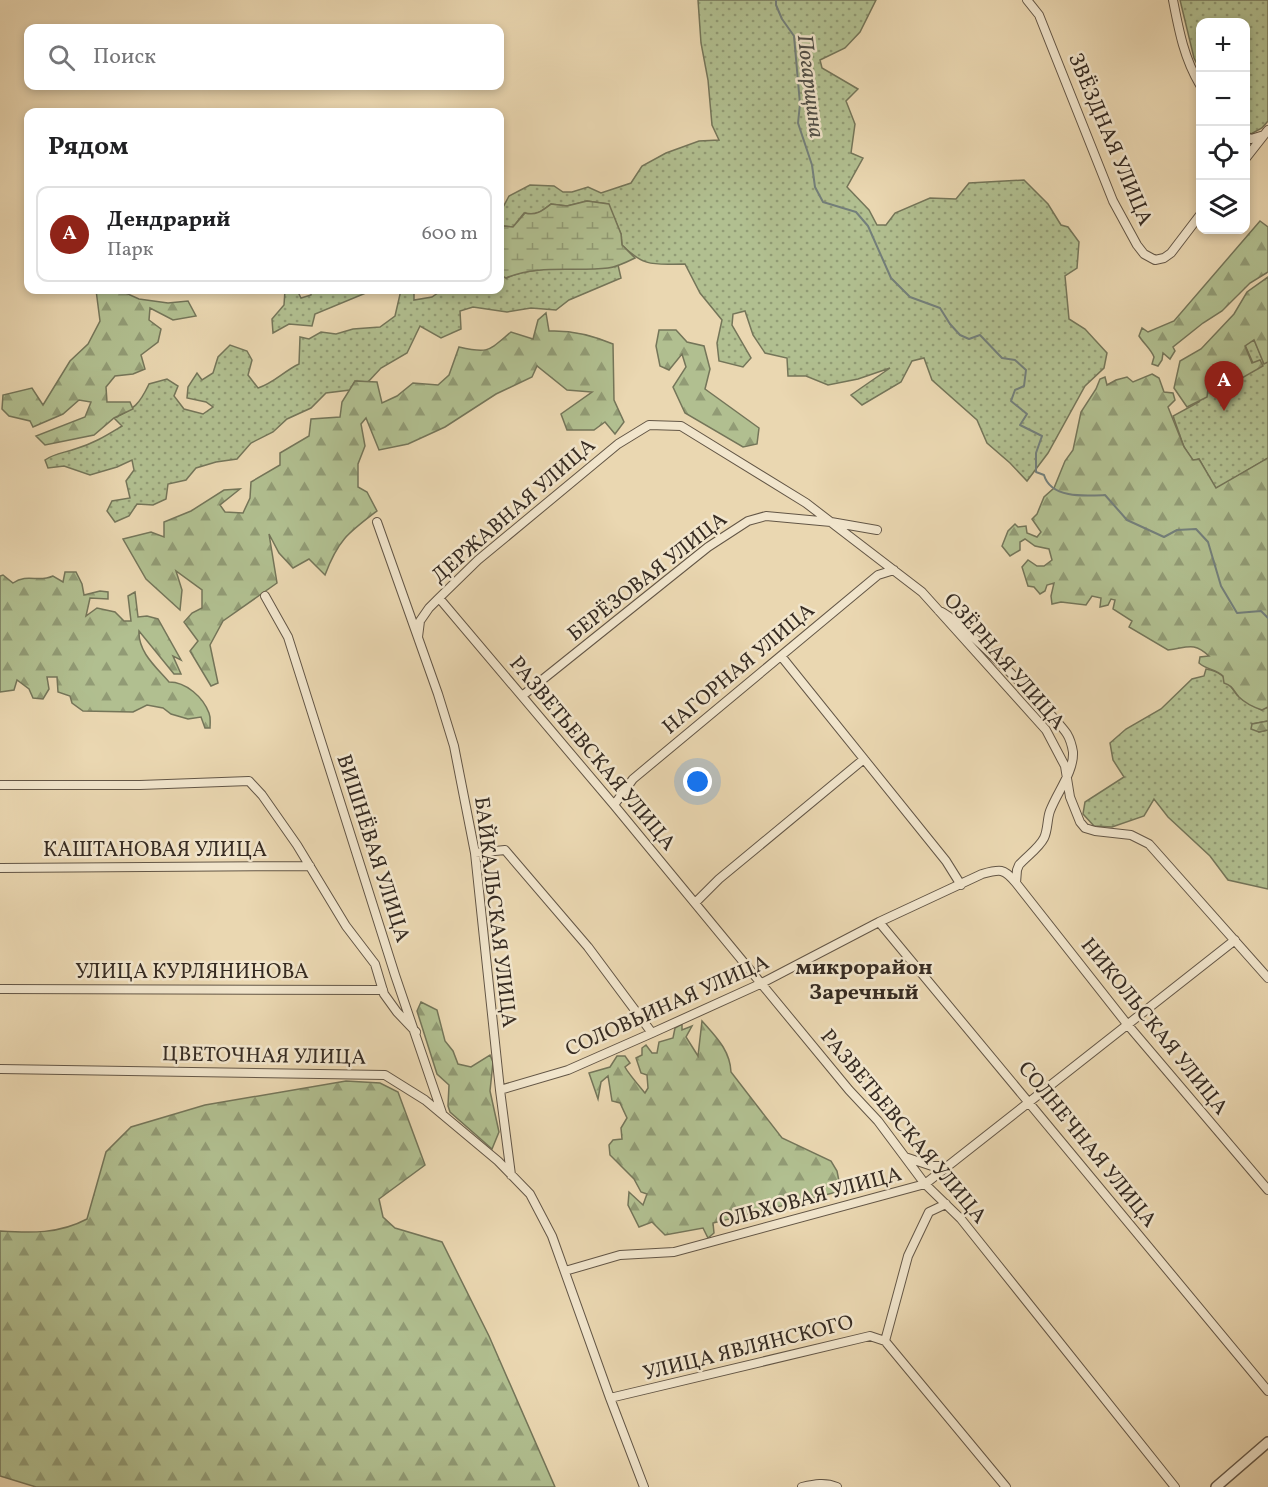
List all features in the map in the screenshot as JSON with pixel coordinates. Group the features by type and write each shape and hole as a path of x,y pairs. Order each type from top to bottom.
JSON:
{"street":[{"name":"ЗВЁЗДНАЯ УЛИЦА","path":"1027,0 1039,15 1113,201 1137,245 1144,254 1155,260 1164,258 1171,253 1196,220"},
{"path":"1173,0 1182,44 1189,66 1196,78"},
{"path":"1250,139 1266,132"},
{"path":"1250,152 1266,132"},
{"name":"ОЗЁРНАЯ УЛИЦА","path":"649,425 681,426 806,503 921,592 1046,730 1065,766 1070,797 1080,822 1085,828 1131,836 1149,844 1268,978"},
{"name":"ДЕРЖАВНАЯ УЛИЦА","path":"418,637 420,621 429,608 478,560 618,444 649,425"},
{"name":"БЕРЁЗОВАЯ УЛИЦА","path":"522,696 708,547 748,521 766,516 831,522 878,530"},
{"name":"БАЙКАЛЬСКАЯ УЛИЦА","path":"377,522 454,746 475,853 511,1174"},
{"name":"НАГОРНАЯ УЛИЦА","path":"614,805 633,779 878,575 894,570"},
{"name":"ВИШНЁВАЯ УЛИЦА","path":"265,596 288,637 442,1115"},
{"name":"РАЗВЕТЬЕВСКАЯ УЛИЦА","path":"439,598 614,805 760,984 878,1121 925,1184 961,1219 1176,1487"},
{"path":"938,610 945,612 955,620 1004,665 1068,735 1072,760 1067,776 1050,812 1045,837 1019,865 1016,883"},
{"path":"781,656 946,861 961,885"},
{"path":"695,903 719,879 864,759"},
{"path":"0,785 249,781 262,795 310,866 346,926 375,964 383,990 397,1012 416,1032"},
{"path":"475,853 505,850 588,947 652,1033"},
{"name":"КАШТАНОВАЯ УЛИЦА","path":"0,868 310,866"},
{"name":"СОЛОВЬИНАЯ УЛИЦА","path":"500,1090 568,1070 652,1033 760,984 879,922 995,870 1008,873 1016,883"},
{"name":"НИКОЛЬСКАЯ УЛИЦА","path":"1016,883 1127,1024 1268,1190"},
{"name":"СОЛНЕЧНАЯ УЛИЦА","path":"879,922 1268,1391"},
{"name":"ОЛЬХОВАЯ УЛИЦА","path":"565,1271 620,1254 674,1252 925,1184 1235,940"},
{"name":"УЛИЦА КУРЛЯНИНОВА","path":"0,989 383,990"},
{"name":"ЦВЕТОЧНАЯ УЛИЦА","path":"0,1069 385,1075 425,1100 511,1174 530,1194 552,1236 644,1487"},
{"path":"905,1157 932,1166 946,1166"},
{"path":"885,1341 908,1256 929,1212 946,1204"},
{"name":"УЛИЦА ЯВЛЯНСКОГО","path":"610,1398 870,1336 885,1341 1006,1487"},
{"path":"1216,1487 1268,1442"},
{"path":"802,1487 829,1484 837,1487"}],"green space":[{"path":"698,0 876,0 860,32 845,48 820,60 822,68 858,89 846,101 855,124 851,153 863,158 847,187 869,210 877,225 886,225 895,213 930,198 956,199 969,183 1024,180 1048,204 1061,225 1068,227 1079,242 1077,268 1065,276 1069,319 1085,329 1107,353 1104,368 1085,386 1048,453 1027,481 987,443 977,420 932,380 924,358 912,361 901,382 862,405 851,395 890,368 858,379 828,385 806,376 788,376 787,358 765,353 753,335 745,311 733,314 732,325 751,358 743,367 719,361 717,343 722,320 700,293 685,264 650,263 637,258 622,245 621,234 608,204 587,201 567,206 551,204 542,211 524,213 513,227 504,226 504,205 509,196 530,185 554,186 563,192 588,187 601,193 631,183 642,166 666,153 699,141 719,140 712,125 708,80 701,43"},
{"path":"1180,0 1268,0 1268,121 1262,128 1250,133 1250,18 1196,18 1196,62"},
{"path":"587,201 609,204 621,234 622,245 635,258 608,268 531,271 504,277 504,226 513,227 525,213 542,211 551,204 567,206"},
{"path":"1260,221 1268,227 1268,272 1250,283 1222,311 1173,347 1175,351 1170,359 1163,353 1158,366 1152,364 1153,354 1139,336 1142,328 1148,332 1174,321"},
{"path":"618,265 621,278 569,300 556,310 531,308 507,312 473,307 460,311 461,329 441,338 420,326 407,353 381,368 368,382 355,381 350,390 326,393 311,408 287,419 273,432 251,443 237,459 196,468 186,480 168,484 166,499 153,505 137,504 129,516 115,522 107,511 112,501 130,498 126,481 134,470 132,460 90,475 64,466 48,468 45,460 56,454 88,445 122,426 114,418 136,405 149,384 167,379 178,386 174,396 184,409 203,414 213,407 206,402 187,398 188,387 197,373 202,380 213,373 218,357 230,345 247,351 252,360 248,375 258,388 299,364 300,337 309,339 321,332 336,334 353,329 380,327 395,316 400,294 414,294 414,300 436,294 504,294 504,277 515,274 535,270"},
{"path":"1268,277 1268,362 1264,364 1254,340 1245,346 1252,363 1260,360 1263,366 1233,383 1227,390 1216,384 1208,389 1207,397 1187,407 1174,388 1180,361 1201,349 1234,314 1247,292"},
{"path":"97,294 128,294 139,299 168,303 188,301 196,316 173,320 150,308 149,320 161,329 158,342 141,355 145,369 133,374 115,376 106,387 107,402 130,402 133,409 114,418 94,435 45,445 36,436 85,417 91,402 79,400 63,414 33,427 30,421 9,416 2,409 3,395 32,388 43,405 70,361 88,344 100,321"},
{"path":"285,294 299,294 301,298 311,294 363,294 315,314 312,326 289,324 273,333 272,319 284,305"},
{"path":"546,313 549,331 582,334 613,344 614,400 624,422 615,434 605,422 594,430 567,430 561,414 592,392 567,390 537,366 532,377 496,394 445,427 408,444 379,450 366,418 361,424 365,446 358,464 358,487 367,492 377,511 345,538 325,575 309,559 293,568 279,553 269,534 277,583 223,621 210,645 218,683 211,686 190,651 198,641 184,622 192,613 202,608 202,590 176,571 182,590 180,610 146,579 123,539 151,532 164,537 164,522 191,511 224,490 240,489 220,505 225,512 243,513 250,498 251,482 280,465 280,453 309,436 311,419 340,417 342,402 355,381 377,382 382,403 397,396 413,383 438,385 449,375 459,347 488,349 511,332 533,339 538,320"},
{"path":"659,330 676,330 687,342 704,346 710,369 705,389 759,428 757,444 743,447 685,413 673,387 686,367 682,354 669,370 660,366 656,346"},
{"path":"1254,339 1264,363 1268,362 1268,458 1216,489 1199,459 1193,461 1184,447 1173,416 1199,402 1208,389 1216,384 1227,390 1253,363 1245,345"},
{"path":"1152,374 1159,378 1164,392 1173,393 1175,400 1168,407 1184,447 1193,460 1199,459 1216,488 1268,458 1268,707 1262,710 1241,699 1231,687 1224,683 1223,676 1199,663 1200,657 1209,656 1199,648 1168,650 1129,627 1132,621 1113,609 1115,600 1111,599 1108,605 1100,607 1101,598 1092,596 1086,605 1061,602 1052,604 1054,583 1047,585 1045,591 1040,594 1034,587 1028,586 1022,567 1028,560 1037,566 1044,566 1052,560 1049,549 1035,546 1025,539 1020,542 1020,550 1010,556 1002,546 1008,531 1015,524 1018,527 1026,526 1027,533 1037,537 1041,532 1032,519 1037,514 1044,497 1054,488 1065,461 1073,450 1081,412 1100,379 1105,377 1107,385 1127,377 1133,382"},
{"path":"65,572 76,572 84,595 100,591 108,592 108,599 90,598 86,616 97,608 115,612 124,621 131,621 128,596 135,592 138,617 147,616 158,619 181,660 173,656 181,674 174,674 139,631 141,646 169,682 182,685 198,696 209,713 210,728 205,728 201,717 188,719 171,714 163,708 147,705 133,712 83,711 72,703 70,696 58,692 57,677 47,677 49,689 43,699 33,698 29,689 17,680 14,690 0,692 0,576 3,575 13,583 23,579 43,579 53,576 63,582"},
{"path":"1206,669 1221,675 1237,695 1245,701 1262,710 1268,707 1268,721 1252,724 1259,732 1268,730 1268,889 1228,880 1210,856 1168,817 1154,799 1144,816 1112,827 1094,826 1083,814 1085,802 1124,777 1113,760 1110,743 1126,729 1161,709 1192,679 1204,676"},
{"path":"1268,721 1268,730 1259,732 1251,729 1252,724"},
{"path":"421,1002 437,1010 445,1041 453,1051 458,1064 471,1067 490,1055 493,1062 490,1091 499,1132 492,1149 450,1112 449,1085 437,1074 417,1011"},
{"path":"702,1021 725,1050 731,1072 782,1138 831,1161 837,1171 841,1191 713,1223 714,1233 708,1238 703,1228 665,1235 652,1222 639,1227 628,1205 629,1192 643,1205 647,1194 641,1192 634,1179 610,1155 609,1145 613,1140 622,1139 621,1128 627,1118 620,1103 612,1101 608,1076 601,1082 598,1099 589,1073 610,1067 617,1056 625,1056 630,1063 625,1067 645,1093 648,1088 647,1075 641,1073 636,1058 642,1055 642,1048 646,1045 652,1053 657,1053 659,1042 673,1038 675,1028 682,1024 682,1030 692,1026 686,1037 698,1056"},
{"path":"346,1081 380,1083 398,1092 425,1165 379,1199 383,1217 395,1228 442,1242 489,1336 555,1487 36,1487 0,1476 0,1231 55,1230 87,1219 106,1152 131,1127 205,1105"}],"waterway":[{"name":"Погарщина","path":"776,0 782,19 794,36 800,104 798,123 812,165 815,187 823,202 856,212 868,226 891,278 910,297 940,308 960,335 969,339 980,335 1002,358 1015,360 1026,370 1024,386 1015,390 1011,401 1027,414 1020,425 1042,436 1036,453 1036,472 1044,475 1048,483 1061,492 1105,495 1127,520 1164,537 1177,530 1196,529 1208,542 1221,586 1237,613 1261,611 1268,618"}],"place":[{"name":"Дендрарий","path":"1224,411"}],"district":[{"name":"микрорайон Заречный","path":"864,978"}]}
